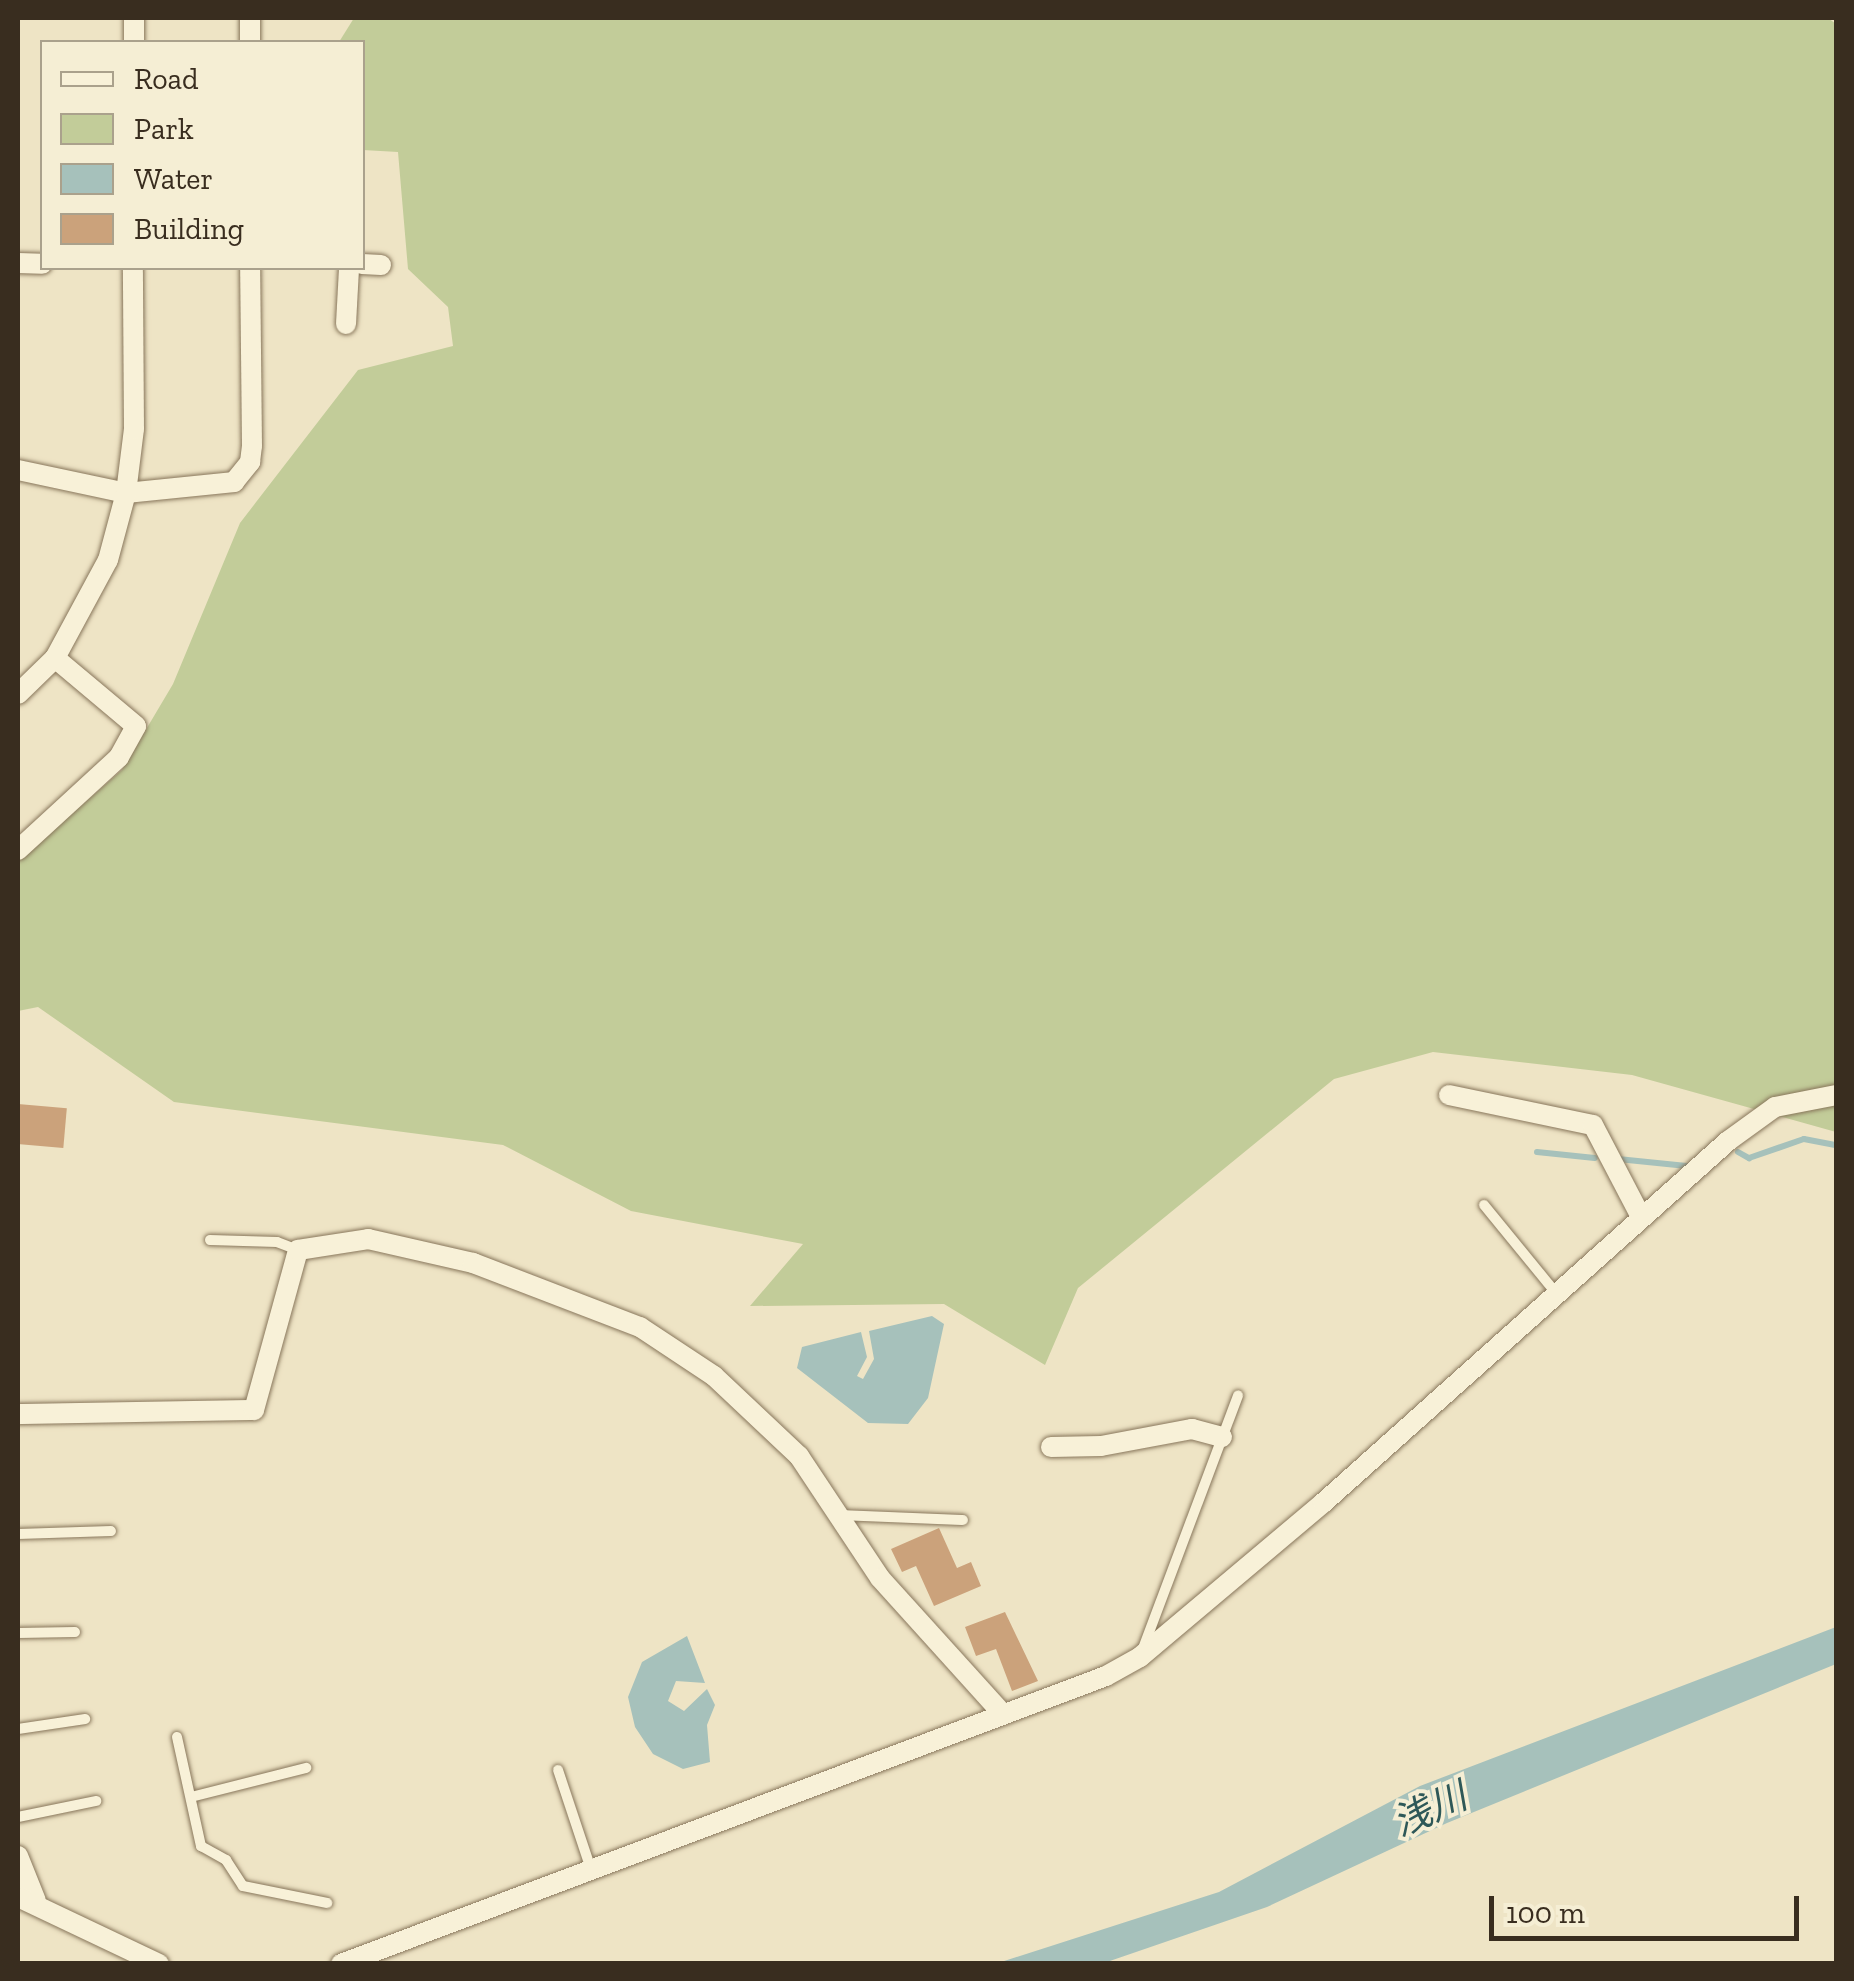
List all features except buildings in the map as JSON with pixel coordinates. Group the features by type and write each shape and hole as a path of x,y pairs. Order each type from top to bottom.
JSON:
{"street":[{"path":"18,694 55,658 108,560 126,494 134,429 132,270"},
{"path":"18,470 126,494 214,488 234,482 250,462 250,270"},
{"path":"346,324 349,270"},
{"path":"18,850 119,757 136,726 55,658"},
{"path":"1449,1095 1593,1126 1642,1217"},
{"path":"341,1964 590,1866 1106,1676 1140,1657 1642,1217 1775,1107 1836,1095"},
{"path":"18,1414 254,1410 298,1250 368,1238 428,1252 640,1327 700,1366 775,1430 880,1578 1003,1714"},
{"path":"1051,1446 1101,1446 1192,1429 1222,1437"},
{"path":"18,1856 27,1899 159,1964"}],"lane":[{"path":"1484,1205 1556,1293"},
{"path":"210,1240 277,1242 298,1250"},
{"path":"1140,1657 1238,1395"},
{"path":"838,1515 963,1520"},
{"path":"18,1534 111,1531"},
{"path":"18,1633 75,1632"},
{"path":"18,1729 85,1719"},
{"path":"178,1738 201,1846 226,1860 243,1886 327,1902"},
{"path":"191,1798 306,1768"},
{"path":"558,1770 590,1866"},
{"path":"18,1817 96,1800"}],"green space":[{"path":"354,18 1828,18 1836,24 1836,1132 1632,1075 1433,1052 1334,1079 1078,1288 1045,1365 944,1304 750,1306 803,1244 631,1211 503,1145 174,1102 38,1007 18,1011 18,861 122,770 173,684 240,523 358,370 453,346 448,307 408,269 398,152 365,150 365,40 340,40"}],"water":[{"path":"932,1316 944,1324 928,1398 908,1424 868,1423 797,1368 802,1347 861,1332 867,1357 857,1376 863,1379 874,1359 869,1331"},
{"name":"浅川","path":"1836,1627 1836,1664 1447,1823 1267,1907 1104,1963 998,1963 1219,1892 1420,1786"},
{"path":"687,1636 705,1683 676,1681 668,1701 684,1711 707,1689 715,1705 707,1725 710,1762 683,1769 653,1754 635,1727 628,1697 642,1662"}],"waterway":[{"path":"1738,1152 1749,1158 1804,1139 1836,1145"},
{"path":"1537,1152 1595,1158"},
{"path":"1618,1159 1687,1166"}]}
